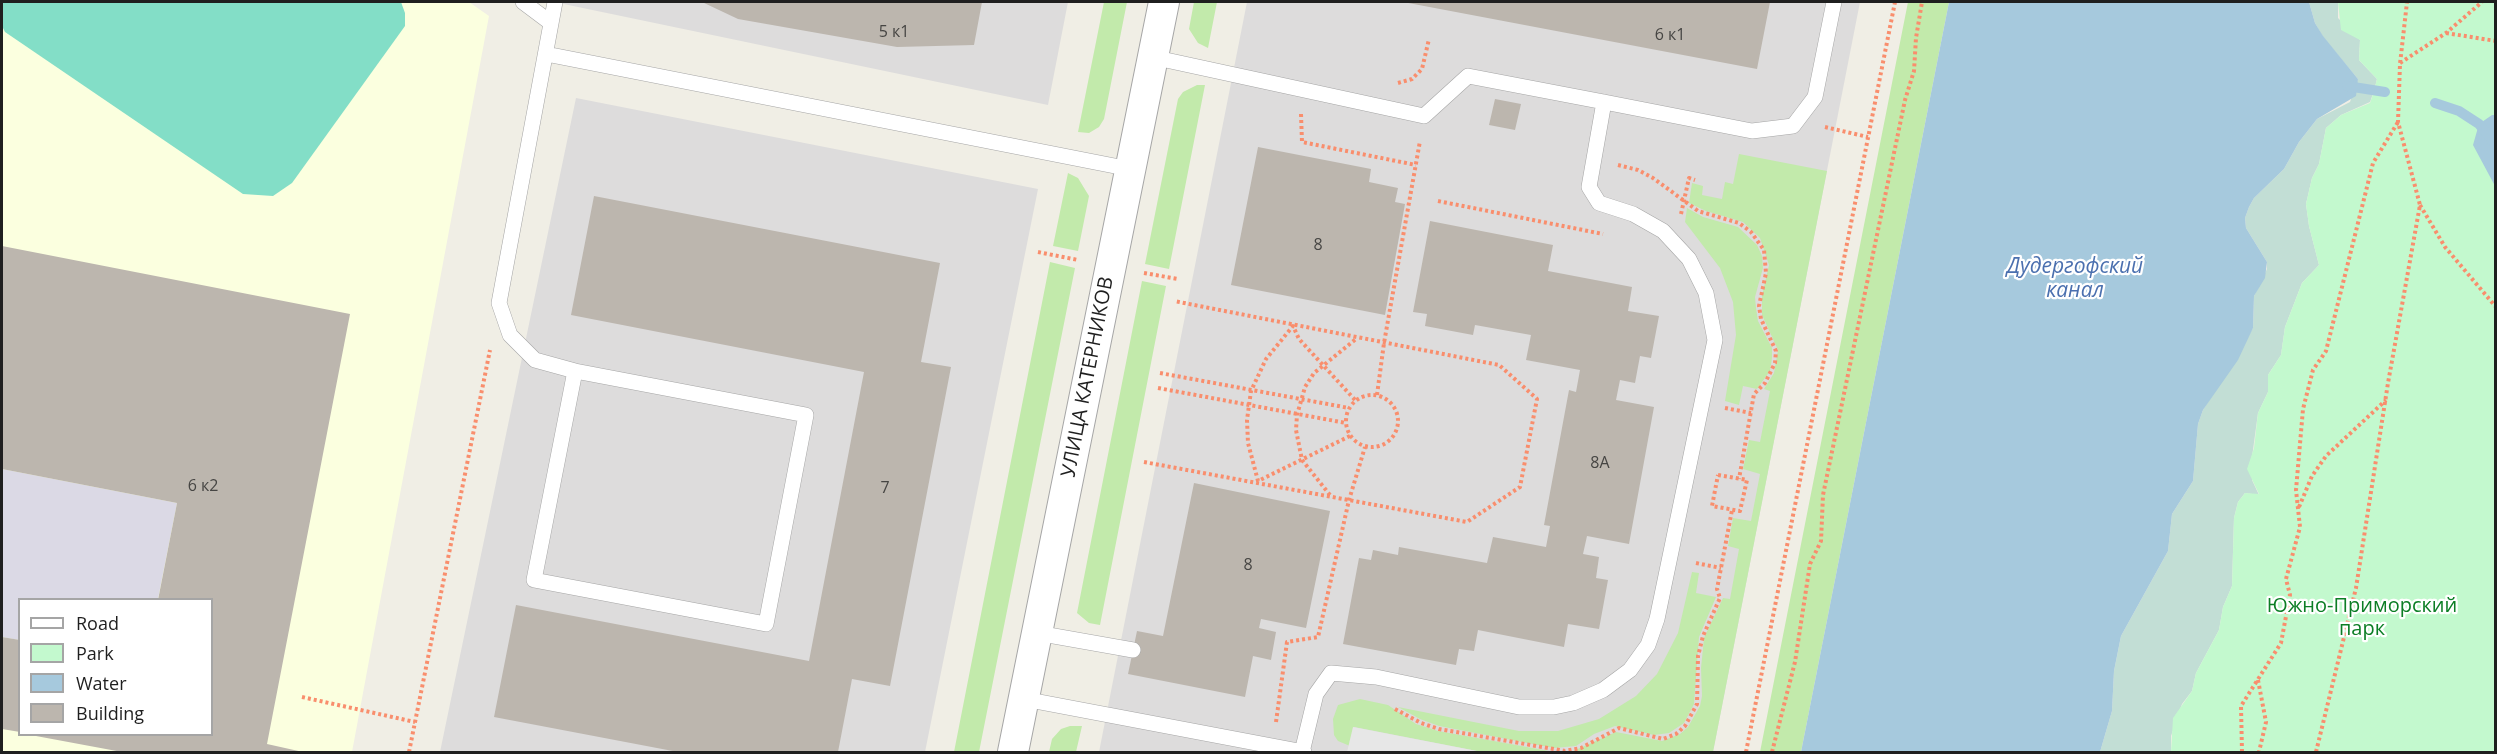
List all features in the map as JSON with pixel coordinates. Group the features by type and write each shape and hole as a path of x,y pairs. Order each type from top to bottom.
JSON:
{"street":[{"name":"УЛИЦА КАТЕРНИКОВ","path":"1013,753 1164,2"}],"lane":[{"path":"523,2 551,23"},
{"path":"555,2 500,303 510,335 535,360 575,371 806,415 766,624 534,580 575,371"},
{"path":"1152,57 1425,116 1468,76 1752,131 1793,126 1815,97 1834,2"},
{"path":"546,54 1130,169"},
{"path":"1024,699 1303,752 1316,694 1331,673 1376,676 1519,707 1554,707 1573,703 1603,690 1630,670 1648,645 1657,619 1715,339 1706,293 1689,260 1663,231 1633,214 1599,203 1589,187 1604,102"},
{"path":"1037,633 1133,651"}],"path":[{"path":"1746,753 1895,2"},
{"path":"1772,753 1795,662 1810,564 1821,541 1823,495 1905,100 1914,71 1916,38 1922,2"},
{"path":"2407,2 2400,64 2398,122 2420,205 2445,247 2496,307"},
{"path":"2400,64 2446,33 2482,2"},
{"path":"2446,33 2496,41"},
{"path":"1388,81 1400,83 1412,79 1422,69 1429,39"},
{"path":"1297,108 1302,116 1302,142 1416,165"},
{"path":"1377,395 1384,343 1425,116"},
{"path":"2242,753 2241,706 2281,643 2290,595 2286,579 2300,527 2296,490 2303,409 2313,370 2326,351 2373,163 2398,122"},
{"path":"1844,131 1868,137"},
{"path":"1613,173 1615,159"},
{"path":"1594,161 1638,170 1684,203 1705,214 1739,223 1751,232 1764,250 1766,273 1759,306 1761,319 1776,351 1775,363 1765,383 1754,394 1738,479"},
{"path":"1679,224 1689,178 1695,180"},
{"path":"1438,201 1613,236"},
{"path":"2316,753 2356,588 2420,205"},
{"path":"1038,252 1078,260"},
{"path":"1143,272 1178,279"},
{"path":"1144,462 1467,522 1520,487 1537,399 1499,365 1174,301"},
{"path":"408,753 500,303"},
{"path":"1293,326 1299,339 1356,401"},
{"path":"1258,482 1248,443 1248,406 1251,391 1266,358 1293,326"},
{"path":"1331,496 1302,460 1296,430 1297,415 1305,387 1322,365 1356,338"},
{"path":"1160,373 1349,408"},
{"path":"1158,388 1346,423"},
{"path":"1377,395 1393,405 1399,423 1391,440 1384,446 1365,447 1350,436 1346,423 1349,408 1362,397 1377,395"},
{"path":"2299,507 2312,476 2326,456 2386,400"},
{"path":"1719,407 1751,413"},
{"path":"1258,482 1350,436"},
{"path":"1269,744 1279,714 1287,642 1318,637 1349,500 1365,447"},
{"path":"1718,475 1738,479 1746,480 1740,511 1712,506 1718,475"},
{"path":"1720,598 1717,590 1732,510"},
{"path":"1689,562 1722,568"},
{"path":"2258,679 2266,722 2259,753"},
{"path":"302,697 415,722"}],"shaded area":[{"path":"2,2 469,2 489,16 352,752 2,752"},
{"path":"554,2 1068,2 1048,105"},
{"path":"1247,2 1860,2 1713,752 1099,752"},
{"path":"2309,2 2338,2 2338,18 2360,40 2359,60 2377,79 2374,91 2370,102 2341,115 2326,128 2319,164 2312,178 2306,204 2319,265 2302,283 2285,327 2281,355 2268,375 2268,392 2258,413 2252,457 2252,480 2259,495 2245,493 2238,502 2234,518 2232,586 2223,607 2219,630 2196,673 2192,691 2182,704 2171,736 2171,752 2100,752 2112,711 2114,671 2121,636 2168,551 2172,514 2193,481 2198,424 2203,410 2253,328 2254,296 2267,269 2267,262 2246,228 2245,218 2249,207 2254,198 2284,169 2299,142 2317,119 2350,102 2358,79 2323,37 2315,23"},
{"path":"576,98 1038,189 925,752 440,752"},
{"path":"2,469 177,503 158,598 18,598 18,640 2,637"},
{"path":"1353,727 1482,752 1347,752"}],"green space":[{"path":"2,2 401,2 405,13 405,26 292,183 273,196 243,194 5,32 2,26"},
{"path":"1104,2 1127,2 1104,119 1099,127 1089,133 1078,132"},
{"path":"1194,2 1217,2 1208,48 1198,43 1189,29"},
{"path":"1908,2 1949,2 1801,752 1760,752"},
{"name":"Южно-Приморский парк","path":"2338,2 2495,2 2495,752 2171,752 2173,718 2192,691 2196,673 2219,630 2223,607 2232,586 2234,518 2238,502 2245,493 2259,494 2247,469 2254,448 2258,413 2268,392 2268,375 2281,355 2285,327 2302,283 2319,265 2306,204 2312,178 2319,164 2326,128 2341,115 2370,103 2377,79 2359,60 2360,40 2341,30"},
{"path":"1197,85 1205,85 1169,269 1145,264 1178,99 1183,92"},
{"path":"1739,154 1827,171 1713,752 1571,752 1616,732 1662,741 1680,734 1688,727 1700,706 1704,638 1723,598 1730,599 1739,549 1728,546 1733,518 1751,521 1760,474 1743,469 1749,440 1760,442 1770,391 1764,389 1774,373 1778,350 1762,315 1762,296 1769,265 1760,238 1743,222 1706,211 1689,203 1692,183 1703,186 1702,195 1722,199 1725,182 1733,184"},
{"path":"1068,173 1078,178 1089,196 1078,251 1053,246"},
{"path":"1687,208 1703,217 1738,227 1757,245 1762,256 1763,268 1755,297 1758,321 1772,348 1770,371 1757,389 1743,386 1739,405 1725,401 1736,335 1733,302 1720,268 1685,222"},
{"path":"1050,262 1075,268 979,752 954,752"},
{"path":"1142,281 1166,286 1100,625 1089,623 1077,613"},
{"path":"1692,572 1699,573 1696,593 1716,597 1699,637 1694,704 1684,723 1669,733 1654,735 1615,726 1594,734 1576,746 1554,748 1439,726 1398,707 1519,731 1558,731 1599,719 1636,696 1657,674 1678,633"},
{"path":"1360,699 1388,705 1416,724 1438,731 1555,752 1482,752 1354,727 1350,746 1338,741 1334,735 1333,719 1338,705"},
{"path":"1082,726 1076,752 1049,752 1052,739 1061,729"}],"water":[{"name":"Дудергофский канал","path":"1949,2 2309,2 2315,23 2323,36 2358,79 2356,96 2317,119 2299,142 2284,169 2254,198 2249,207 2245,218 2246,228 2267,262 2265,278 2254,296 2253,328 2238,360 2203,410 2198,424 2193,481 2172,514 2168,551 2121,636 2114,671 2112,711 2100,752 1801,752"},
{"path":"2495,115 2495,186 2473,145 2479,124"}],"building":[{"path":"702,2 982,2 974,45 897,47 738,19"},
{"path":"1403,2 1770,2 1757,69"},
{"path":"1495,99 1521,104 1515,130 1489,125"},
{"path":"1258,147 1371,169 1369,182 1398,188 1395,202 1405,204 1385,315 1231,285"},
{"path":"594,196 940,263 921,362 951,367 890,686 852,679 838,752 678,752 494,717 516,605 809,661 864,372 571,315"},
{"path":"1430,221 1553,245 1548,271 1632,287 1628,311 1659,316 1651,358 1640,356 1635,383 1620,380 1616,400 1654,407 1629,544 1587,536 1583,554 1599,557 1596,578 1608,580 1599,629 1568,624 1564,647 1478,630 1474,651 1459,649 1456,665 1343,644 1359,558 1371,560 1373,550 1398,555 1399,547 1487,563 1493,537 1546,547 1550,526 1544,525 1569,390 1576,392 1580,370 1526,360 1531,335 1475,325 1473,335 1425,326 1427,314 1413,312"},
{"path":"2,246 350,314 267,744 303,752 122,752 36,736 213,736 213,598 158,598 177,503 2,469"},
{"path":"1194,483 1330,511 1306,628 1261,619 1259,628 1276,632 1271,660 1253,656 1245,697 1128,674 1137,631 1163,636"},
{"path":"2,637 18,640 18,732 2,729"}],"waterway":[{"path":"2347,86 2385,92"},
{"path":"2435,103 2459,111 2479,124 2496,145"}]}
